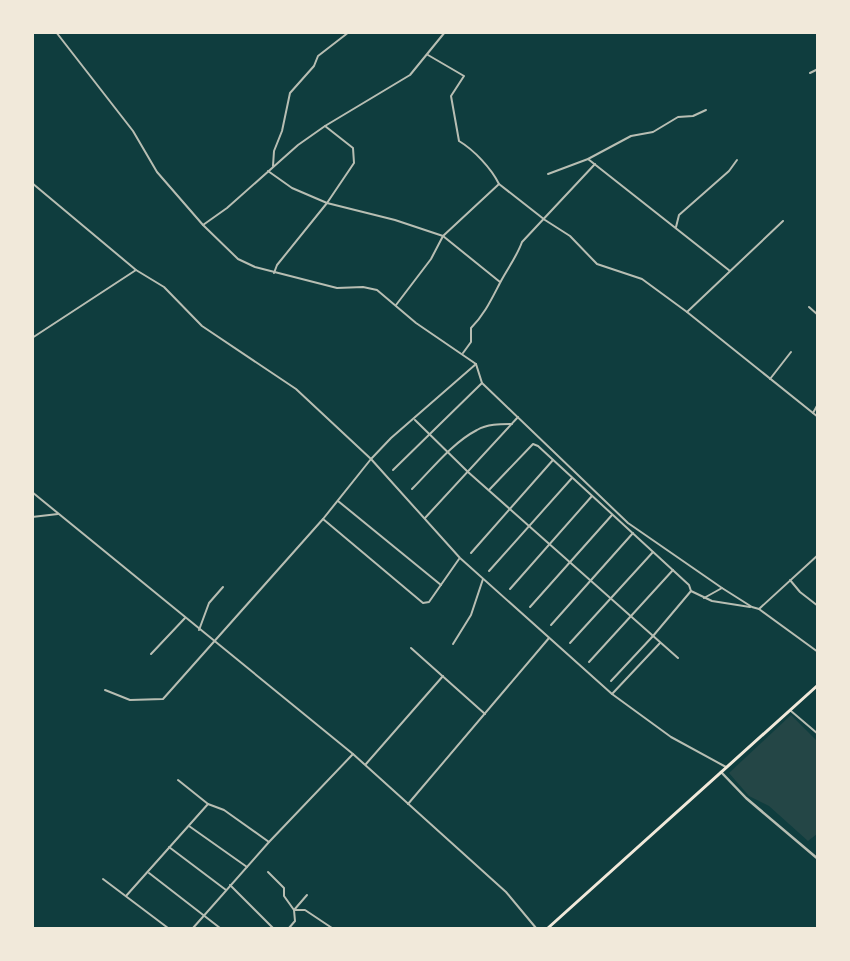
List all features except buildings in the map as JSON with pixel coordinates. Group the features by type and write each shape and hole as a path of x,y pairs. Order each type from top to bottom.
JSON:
{"main road":[{"path":"548,928 818,684"}],"street":[{"path":"56,32 133,131 157,172 203,225 238,259 274,273 337,288 363,287 377,290 416,323 463,353 476,364 482,383 628,523 752,607"},
{"path":"273,166 274,151 282,131 290,92 314,66 318,56 349,32"},
{"path":"203,225 227,208 273,166 325,126 410,75 445,32"},
{"path":"428,55 464,76 451,96 459,141 468,146 499,184 545,220 570,236 597,264 642,279 688,312 818,417"},
{"path":"810,73 818,69"},
{"path":"548,174 588,159 631,136 653,132 678,117 693,116 706,110"},
{"path":"274,273 277,265 327,203 354,163 353,148 325,126"},
{"path":"588,159 730,271"},
{"path":"676,227 679,215 729,171 737,160"},
{"path":"463,353 471,342 471,328 481,318 500,282 517,256 522,242 545,220 595,164"},
{"path":"268,171 292,188 327,203 395,220 443,236 500,282"},
{"path":"32,183 136,270 164,287 202,326 296,389 371,460 460,558 612,694 671,737 726,767"},
{"path":"396,305 432,259 443,236 499,184"},
{"path":"688,312 783,222"},
{"path":"32,338 136,270"},
{"path":"809,307 818,315"},
{"path":"770,379 791,352"},
{"path":"104,690 130,700 163,699 215,643 391,438 476,364"},
{"path":"393,470 482,383"},
{"path":"812,413 818,404"},
{"path":"424,519 518,417"},
{"path":"414,419 468,472 678,658"},
{"path":"412,489 448,453 478,429 496,424 512,424"},
{"path":"489,490 533,444 673,570 689,585 691,591 720,603 759,609 818,652"},
{"path":"471,553 553,460"},
{"path":"489,571 572,478"},
{"path":"32,492 353,754 506,892 536,928"},
{"path":"510,589 548,543 592,496"},
{"path":"338,501 441,585"},
{"path":"32,517 58,514"},
{"path":"530,607 612,515"},
{"path":"323,519 423,603 428,602 460,558"},
{"path":"551,625 633,533"},
{"path":"570,643 653,552"},
{"path":"759,609 818,555"},
{"path":"589,662 673,570"},
{"path":"453,644 471,615 483,579"},
{"path":"790,580 800,592 818,606"},
{"path":"200,630 212,598 222,587"},
{"path":"704,598 722,588"},
{"path":"610,681 653,636 691,591"},
{"path":"151,654 185,618"},
{"path":"408,804 549,638"},
{"path":"612,694 660,642"},
{"path":"411,648 486,714"},
{"path":"365,765 443,676"},
{"path":"790,710 818,734"},
{"path":"193,928 269,842 353,754"},
{"path":"720,772 746,798 818,859"},
{"path":"178,780 208,804 224,810 269,842"},
{"path":"126,896 208,804"},
{"path":"189,826 247,866"},
{"path":"169,847 226,890"},
{"path":"148,872 220,928"},
{"path":"268,872 284,888 284,896 294,910 295,921 289,928"},
{"path":"103,879 168,928"},
{"path":"230,886 273,928"},
{"path":"294,910 307,895"},
{"path":"294,910 305,910 332,928"}],"shaded area":[{"path":"791,715 817,741 817,834 808,841 769,806 749,796 729,773"}]}
